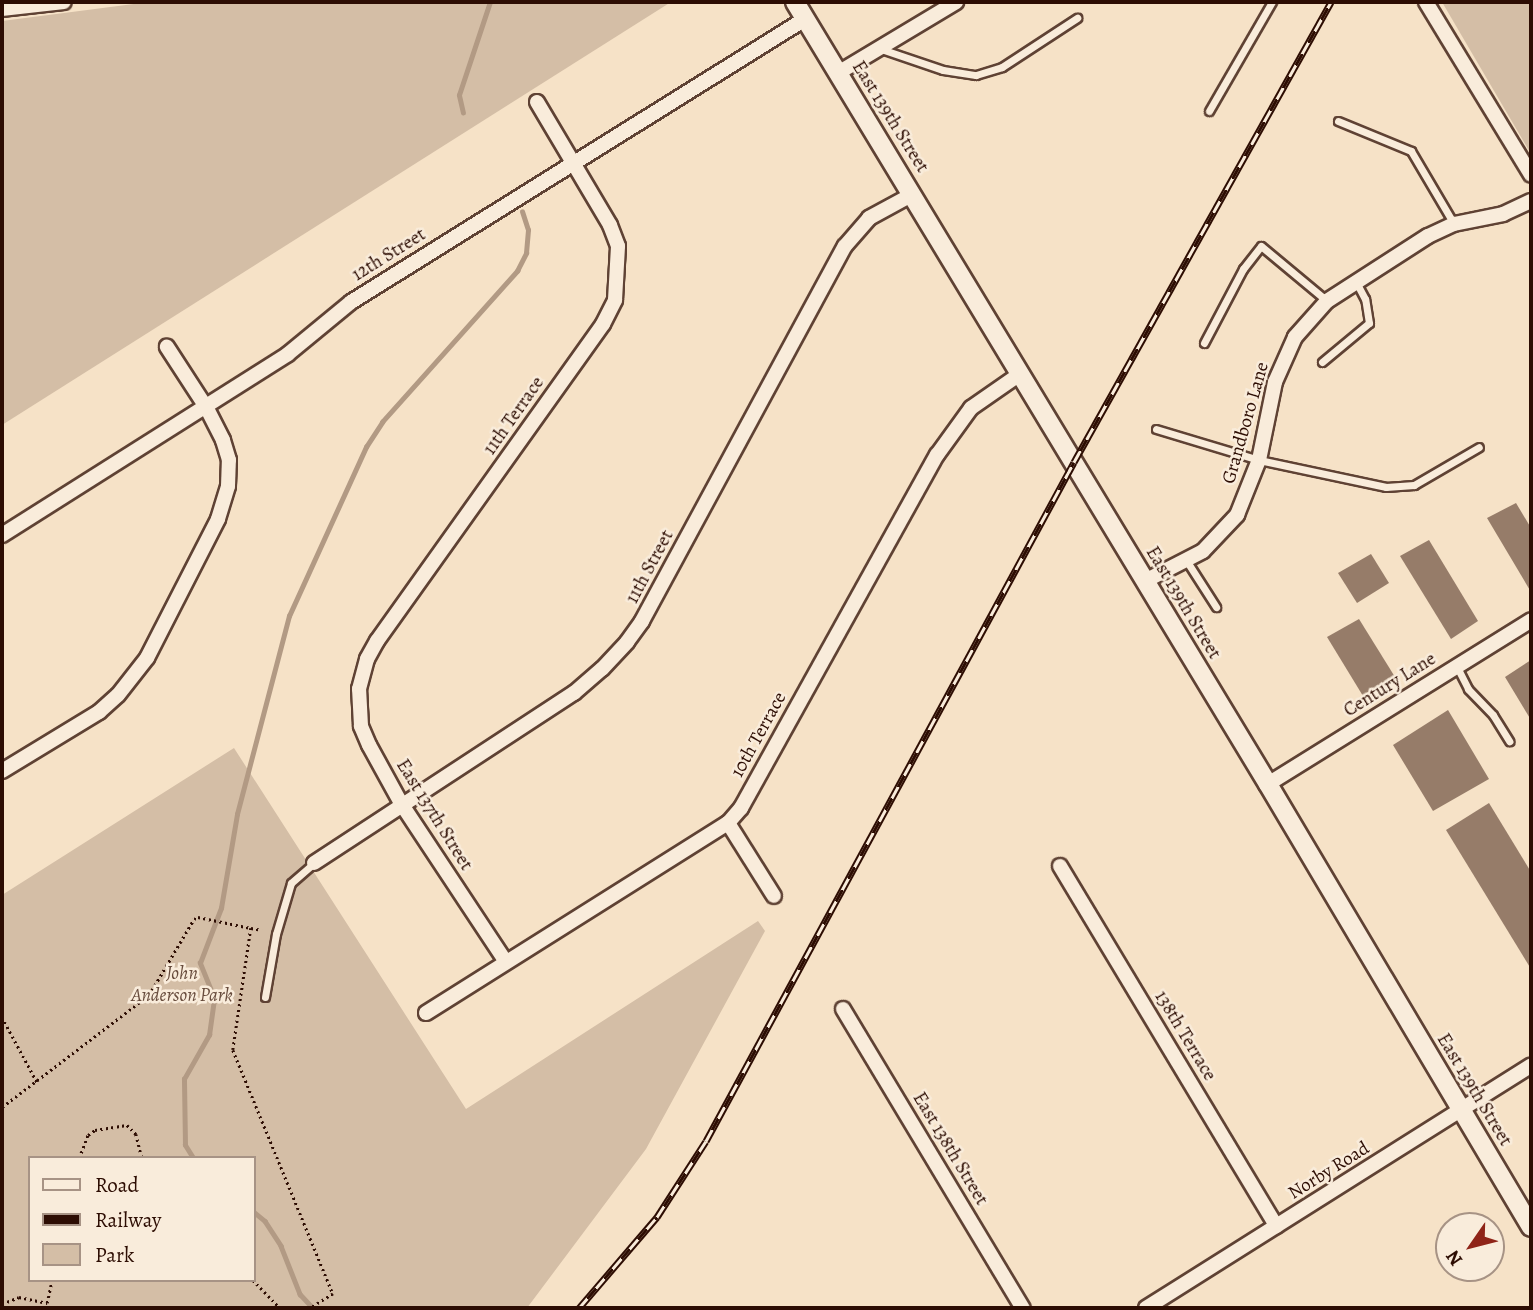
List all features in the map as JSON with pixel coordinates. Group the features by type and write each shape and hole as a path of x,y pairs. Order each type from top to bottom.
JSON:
{"street":[{"path":"2,9 64,2"},
{"name":"East 139th Street","path":"795,2 1268,784 1531,1227"},
{"path":"838,73 956,2"},
{"path":"1426,2 1531,174"},
{"name":"12th Street","path":"2,535 288,354 351,302 805,19"},
{"path":"537,102 575,162"},
{"name":"11th Terrace","path":"362,678 367,659 377,641 595,335 615,300 618,246 610,225 575,162"},
{"name":"11th Street","path":"314,863 574,693 602,670 642,621 845,246 869,218 913,194"},
{"name":"Grandboro Lane","path":"1145,581 1203,551 1237,515 1259,460 1275,382 1295,337 1327,301 1454,223 1503,214 1531,201"},
{"path":"2,771 99,712 118,695 147,658 218,519 229,486 229,460 223,440 205,407 167,347"},
{"name":"10th Terrace","path":"426,1013 728,823 741,808 950,434 986,396 1020,374"},
{"name":"Century Lane","path":"1268,784 1531,620"},
{"name":"East 137th Street","path":"362,678 359,689 361,726 402,805 506,962"},
{"path":"728,823 774,896"},
{"name":"138th Terrace","path":"1060,866 1276,1226"},
{"name":"East 138th Street","path":"843,1009 1023,1308"},
{"name":"Norby Road","path":"1146,1308 1462,1112 1531,1066"}],"lane":[{"path":"1209,111 1272,2"},
{"path":"878,48 943,70 976,75 1002,67 1077,18"},
{"path":"1338,121 1411,151 1454,223"},
{"path":"1204,343 1243,269 1261,246 1327,301"},
{"path":"1322,362 1369,323 1365,299 1356,281"},
{"path":"1156,429 1259,460 1339,480 1386,487 1414,485 1479,447"},
{"path":"1186,559 1216,607"},
{"path":"1457,666 1468,689 1493,715 1509,741"},
{"path":"265,997 275,934 291,883 314,863"}],"path":[{"path":"2,1107 149,995 190,923 198,917 262,930"},
{"path":"251,928 233,1050 333,1294 311,1308"},
{"path":"2,1017 37,1082"},
{"path":"80,1156 88,1135 95,1130 127,1125 136,1134 142,1156"},
{"path":"46,1308 52,1282"},
{"path":"255,1282 280,1308"},
{"path":"2,1304 19,1297 47,1303"}],"green space":[{"path":"149,2 671,2 2,425 2,21"},
{"path":"1442,2 1531,2 1531,154"},
{"name":"John Anderson Park","path":"234,748 466,1109 758,921 765,931 646,1149 527,1308 2,1308 2,895"}],"building":[{"path":"1516,503 1531,528 1531,592 1487,518"},
{"path":"1429,540 1478,621 1451,639 1400,556"},
{"path":"1371,554 1389,583 1357,603 1338,573"},
{"path":"1359,619 1395,677 1363,696 1327,637"},
{"path":"1531,660 1531,720 1505,677"},
{"path":"1448,710 1489,779 1433,811 1393,745"},
{"path":"1489,803 1531,872 1531,969 1446,830"}],"waterway":[{"path":"463,113 459,95 490,2"},
{"path":"192,1156 185,1145 184,1079 209,1035 214,998 200,963 221,908 237,814 289,616 366,447 382,422 517,271 526,253 528,230 522,212"},
{"path":"256,1214 265,1221 281,1246 300,1294 313,1308"}],"railway":[{"path":"579,1308 657,1217 706,1141 1074,462 1331,2"}]}
